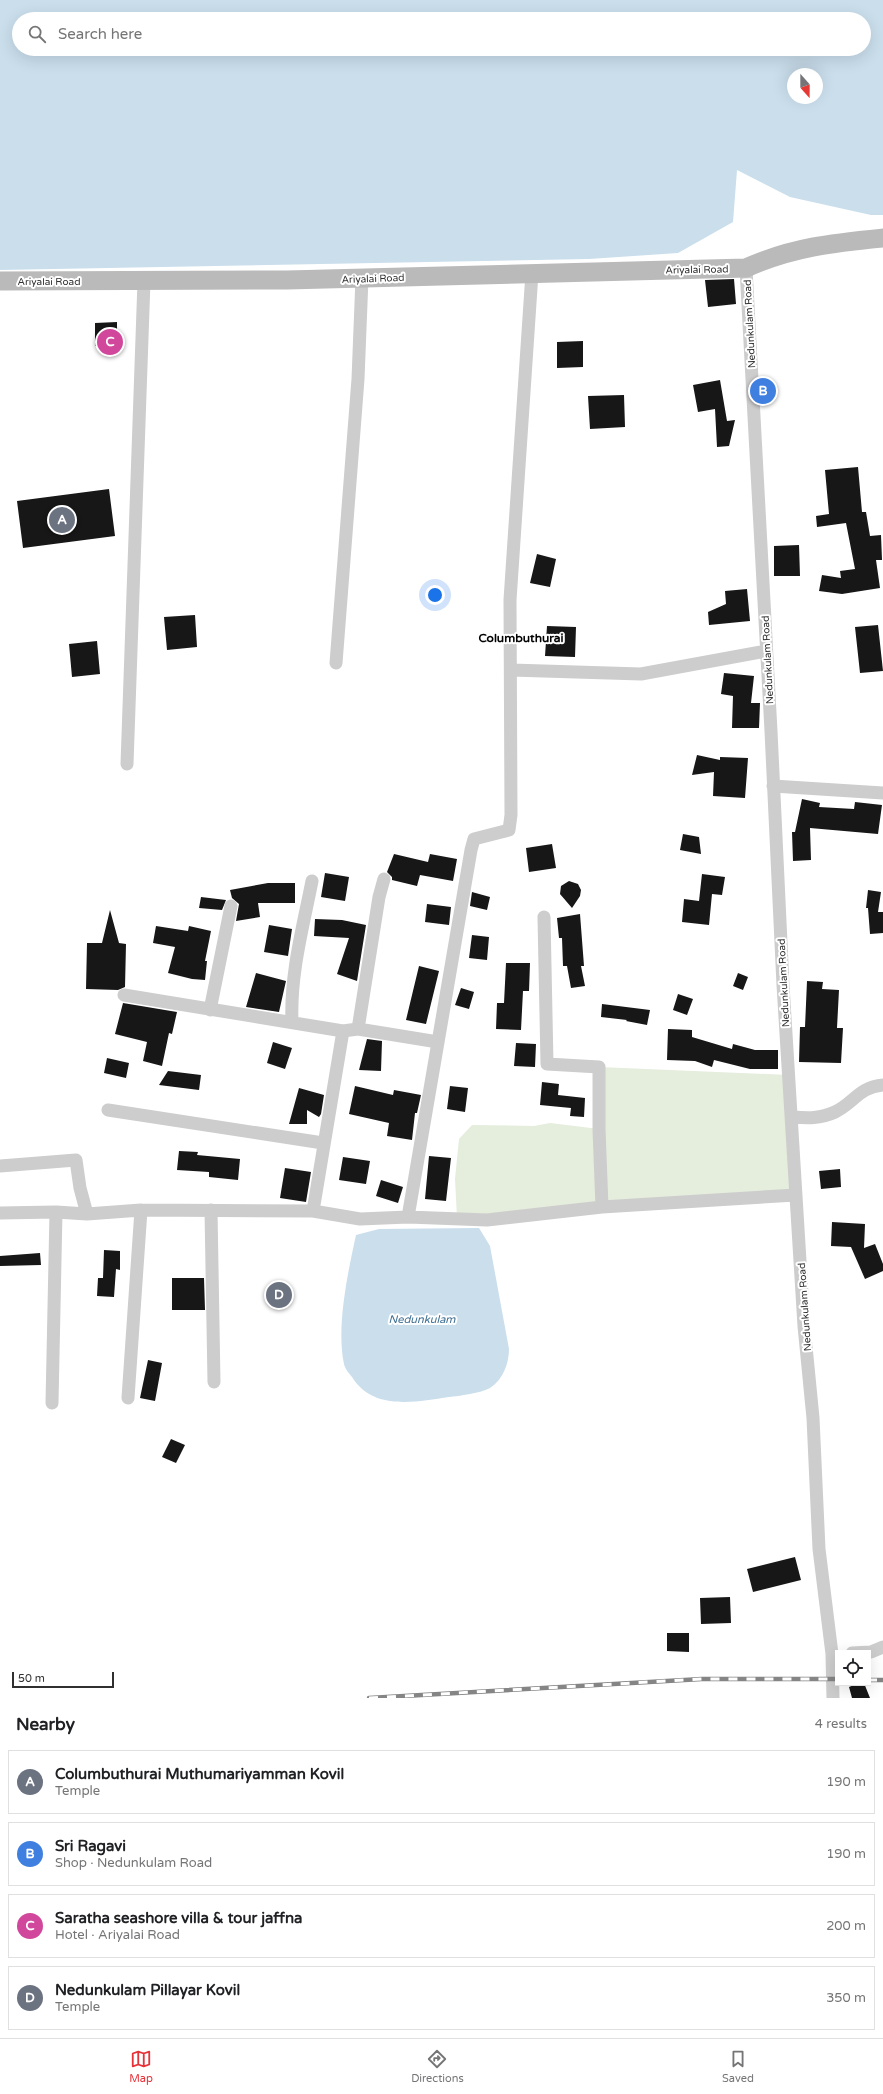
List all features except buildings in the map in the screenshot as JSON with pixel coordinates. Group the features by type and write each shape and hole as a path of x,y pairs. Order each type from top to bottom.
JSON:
{"street":[{"path":"746,268 773,256 793,250 883,238"},
{"name":"Ariyalai Road","path":"0,281 362,278 746,268"},
{"name":"Nedunkulam Road","path":"746,268 796,1195 804,1326 813,1418 820,1549 835,1654 833,1698"},
{"path":"408,1217 474,839 509,830 512,815 510,600 532,273"},
{"path":"336,663 358,379 362,278"},
{"path":"127,764 144,281"},
{"path":"511,670 641,674 766,651"},
{"path":"773,786 883,793"},
{"path":"358,1029 379,897 384,879"},
{"path":"292,1022 291,1001 296,958 312,880"},
{"path":"210,1010 231,906"},
{"path":"544,917 547,1064 599,1067 599,1129 602,1207"},
{"path":"124,995 343,1031 358,1029 438,1042"},
{"path":"313,1211 343,1031"},
{"path":"792,1117 814,1119 836,1112 859,1093 873,1086 883,1085"},
{"path":"108,1110 324,1143"},
{"path":"0,1166 76,1160 80,1188 87,1214"},
{"path":"0,1213 56,1212 87,1214 141,1210 313,1211 360,1219 408,1217 487,1220 602,1207 796,1195"},
{"path":"128,1398 141,1210"},
{"path":"211,1210 214,1382"},
{"path":"52,1403 56,1212"},
{"path":"871,1652 883,1647"}],"green space":[{"path":"599,1067 789,1075 796,1195 457,1218 455,1179 459,1139 472,1125 534,1126 550,1123 599,1129"}],"water":[{"path":"0,0 883,0 883,215 871,215 790,197 737,170 733,222 678,253 589,259 0,270"},
{"name":"Nedunkulam","path":"479,1228 490,1246 509,1349 508,1360 502,1376 495,1385 486,1390 458,1396 422,1401 396,1402 383,1400 371,1395 361,1388 346,1369 342,1349 341,1333 344,1300 356,1235 379,1229"}],"railway":[{"path":"369,1698 702,1679 835,1679"},
{"path":"871,1680 883,1680"}],"place":[{"name":"Saratha seashore villa & tour jaffna","path":"110,342"},
{"name":"Sri Ragavi","path":"763,391"},
{"name":"Columbuthurai Muthumariyamman Kovil","path":"62,520"},
{"name":"Nedunkulam Pillayar Kovil","path":"279,1295"}],"district":[{"name":"Columbuthurai","path":"521,638"}]}
